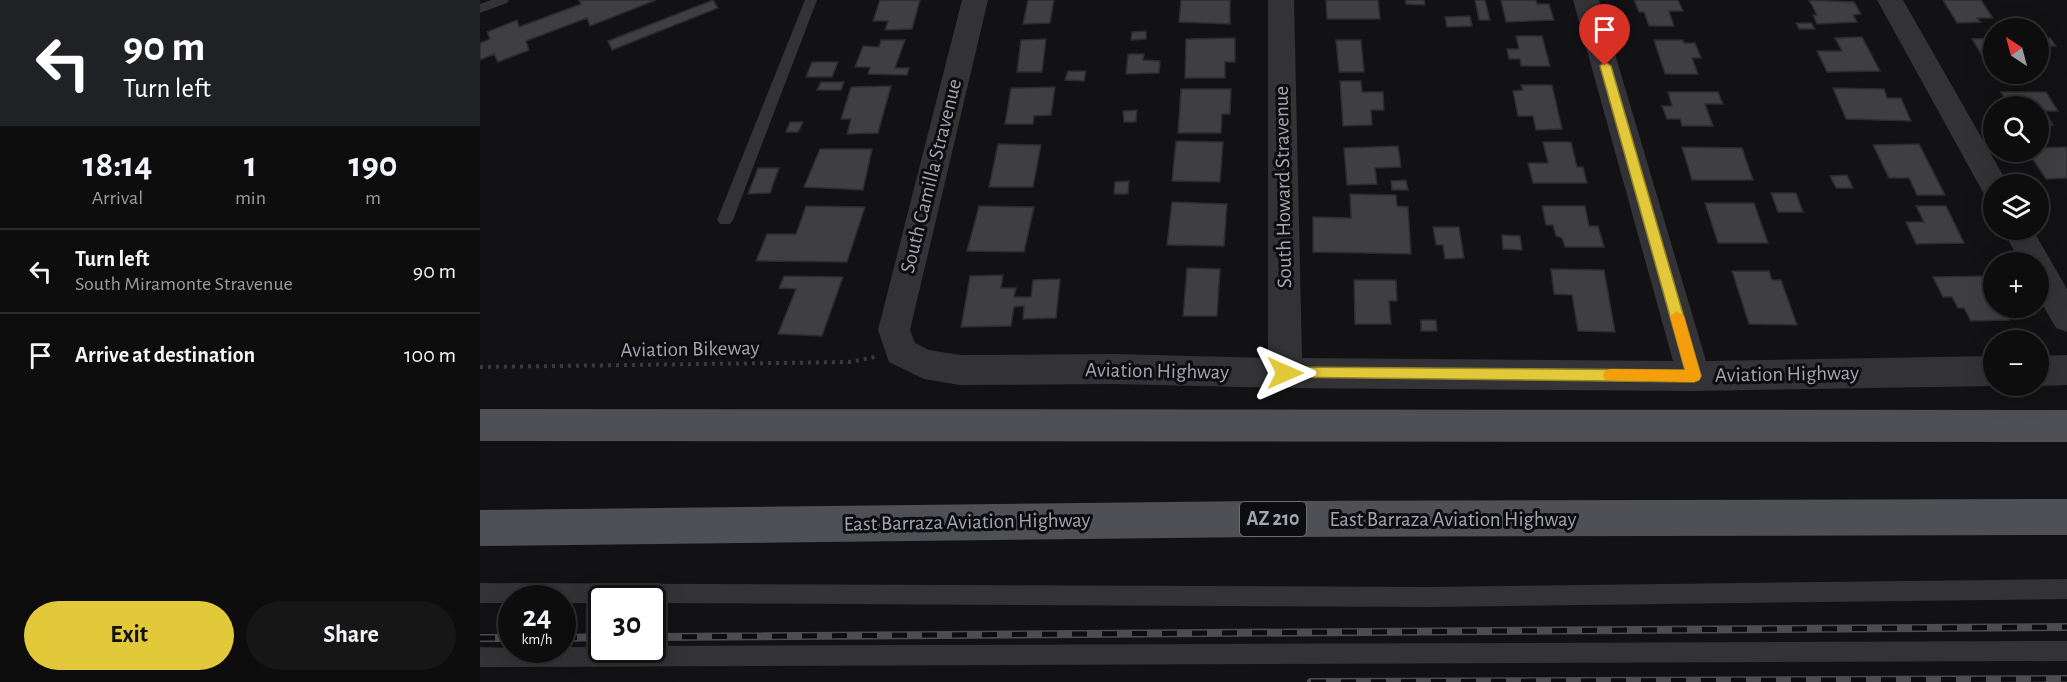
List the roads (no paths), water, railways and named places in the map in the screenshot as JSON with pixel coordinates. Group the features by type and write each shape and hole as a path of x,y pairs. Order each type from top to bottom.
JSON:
{"main road":[{"path":"480,424 2067,426"},
{"name":"East Barraza Aviation Highway","path":"480,528 1256,519 2067,517"}],"street":[{"name":"South Camilla Stravenue","path":"901,352 894,330 898,303 975,0"},
{"name":"South Howard Stravenue","path":"1281,0 1285,373"},
{"path":"1587,0 1694,376"},
{"path":"1890,0 1987,174"},
{"path":"2049,286 2067,318"},
{"name":"Aviation Highway","path":"901,352 924,364 960,370 1115,369 1285,373 1694,376 1983,371"},
{"path":"2049,370 2067,370"}],"lane":[{"path":"480,9 503,0"},
{"path":"725,220 810,0"},
{"path":"480,593 1440,597 2067,590"},
{"path":"480,657 2067,651"}],"railway":[{"path":"666,637 2067,627"},
{"path":"576,638 588,637"},
{"path":"480,638 498,638"},
{"path":"1311,682 2067,679"}]}
